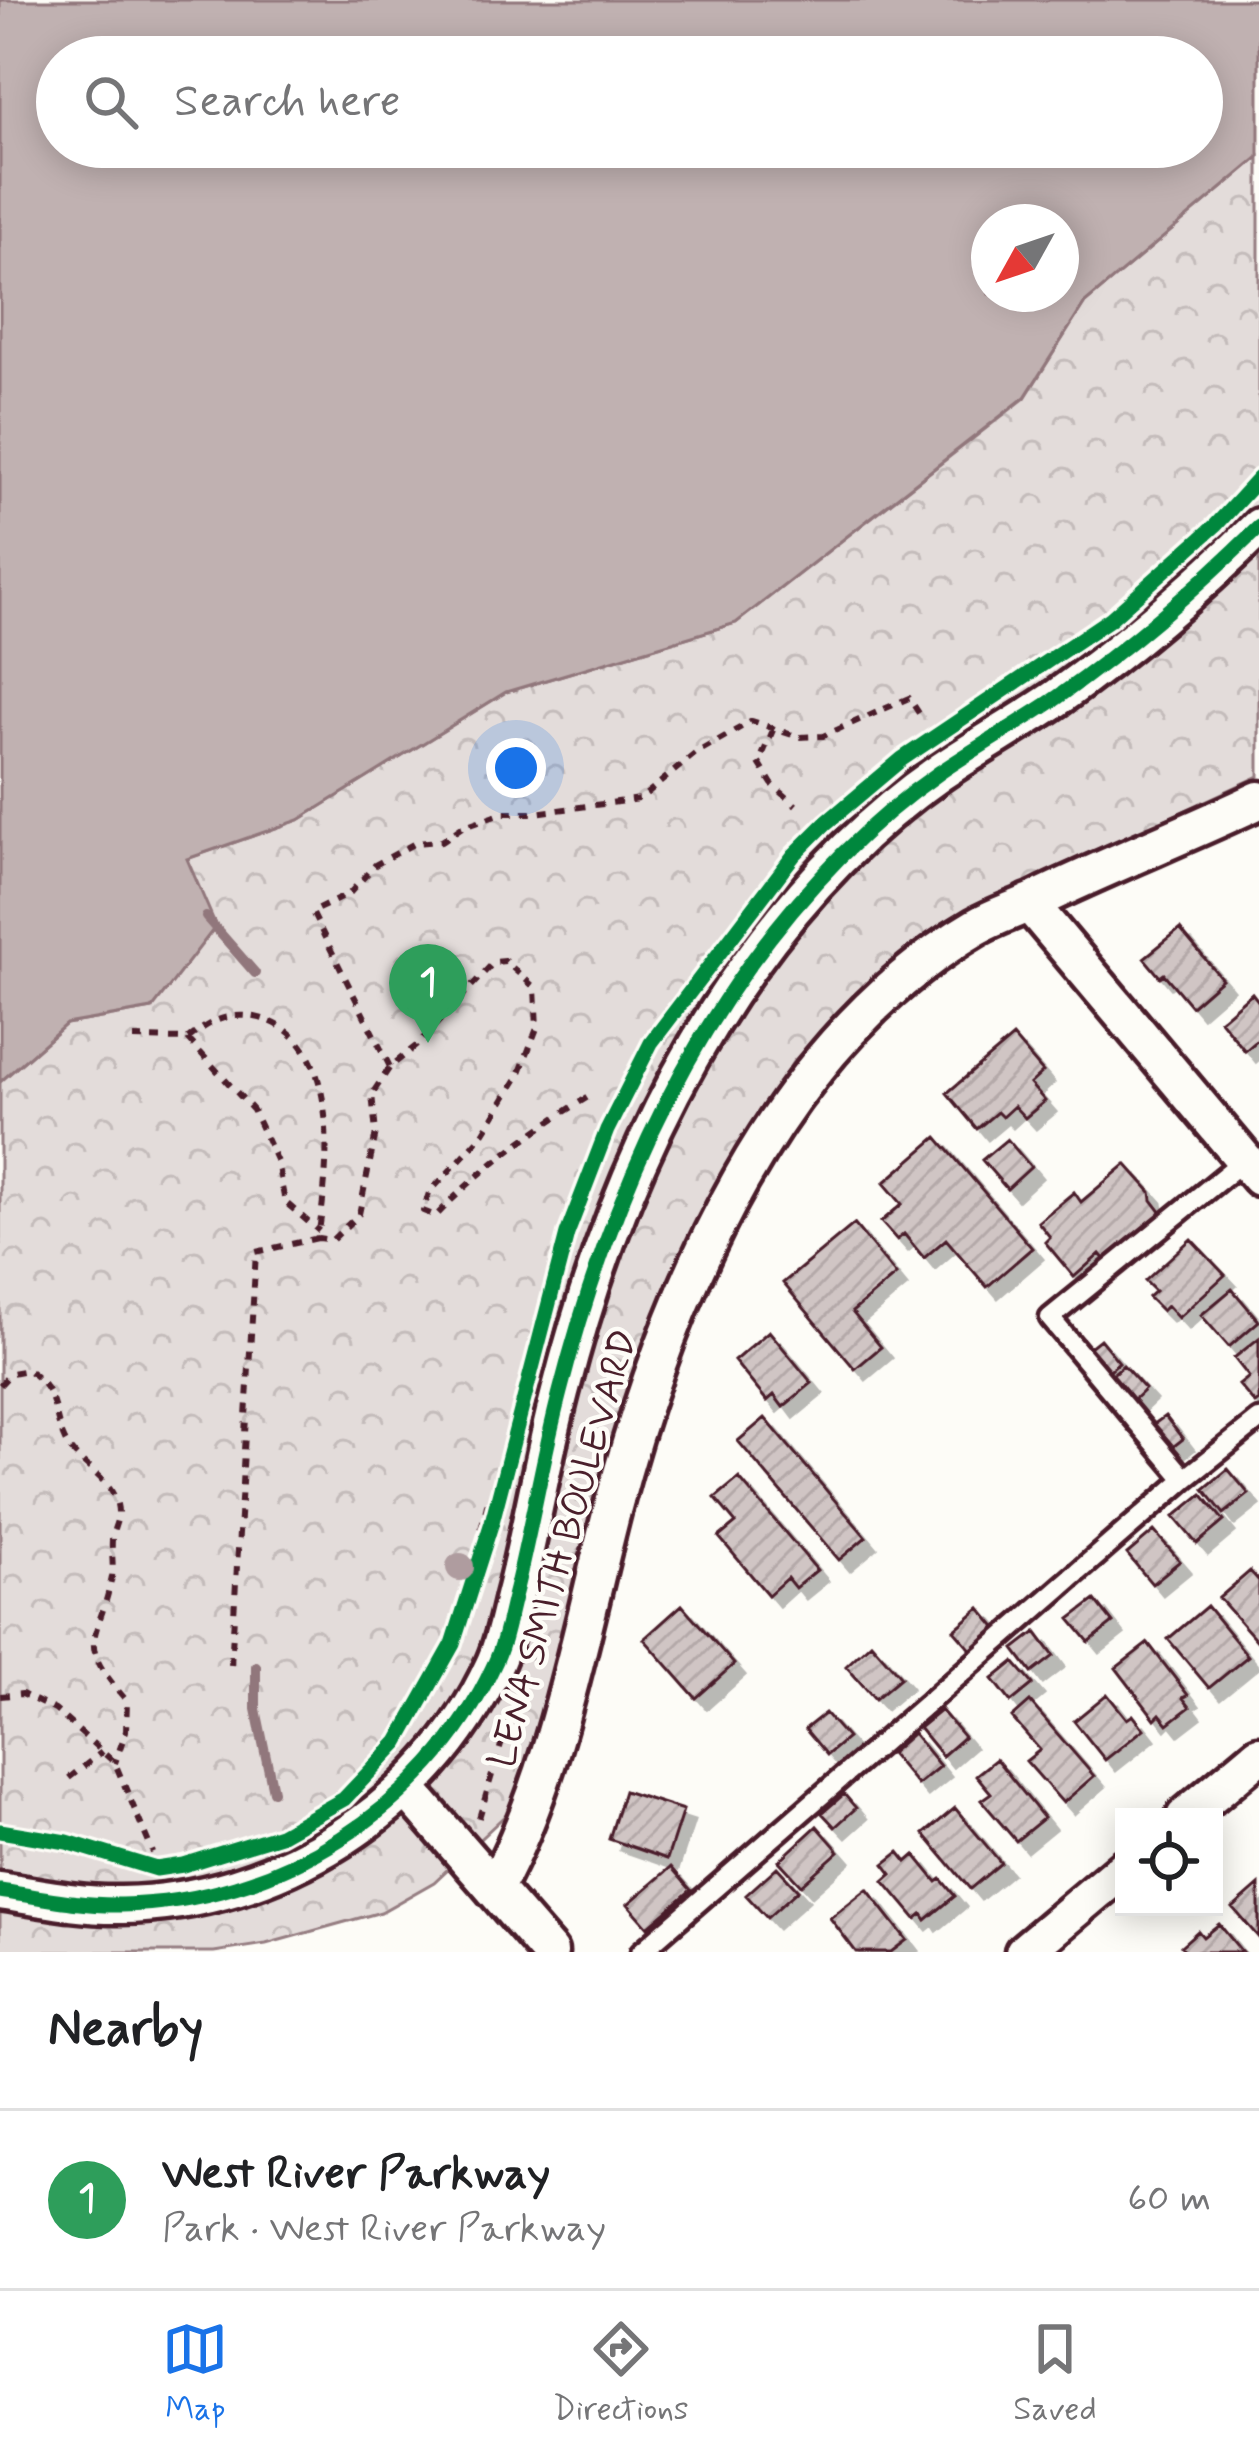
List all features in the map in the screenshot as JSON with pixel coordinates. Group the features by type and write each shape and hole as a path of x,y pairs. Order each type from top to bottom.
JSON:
{"street":[{"path":"0,1891 119,1905 238,1888 302,1860 408,1790 443,1749 495,1665 560,1391 595,1273 648,1140 709,1026 748,967 822,876 898,805 1107,660 1259,527"},
{"name":"LENA SMITH BOULEVARD","path":"494,1888 511,1857 553,1736 629,1446 668,1328 754,1158 811,1076 866,1009 934,954 980,925 1259,800"},
{"path":"1029,903 1251,1169"},
{"path":"1196,1808 1259,1755"},
{"path":"408,1790 549,1952"},
{"path":"1024,1952 1115,1876"}],"lane":[{"path":"1185,1479 1050,1318 1251,1169"},
{"path":"640,1952 1259,1420"}],"path":[{"path":"390,1067 312,912 350,894 375,866 415,843 442,842 462,827 501,813 640,799 696,753 752,722 798,737 823,736 909,698 922,718"},
{"path":"774,729 759,763 772,784 796,805"},
{"path":"188,1040 253,1110 277,1162 285,1202 318,1235 332,1240 359,1214 376,1133 372,1094 390,1067 416,1046 494,962 505,961 535,988 538,1028 519,1075 481,1138 429,1193 423,1211 436,1216 470,1180 588,1097"},
{"path":"134,1038 188,1040 212,1020 242,1015 268,1020 292,1034 315,1066 328,1148 318,1235"},
{"path":"231,1665 256,1252 318,1235"},
{"path":"0,1385 10,1373 28,1370 46,1383 66,1443 113,1490 118,1514 112,1538 113,1569 95,1623 93,1650 97,1664 127,1701 125,1731 115,1763"},
{"path":"484,1534 494,1495"},
{"path":"0,1696 22,1694 55,1710 115,1763 154,1861 136,1862"},
{"path":"479,1818 517,1694"},
{"path":"69,1778 103,1753"}],"green space":[{"path":"1259,157 1259,776 942,923 873,976 793,1062 706,1201 641,1352 515,1806 434,1882 381,1912 266,1944 214,1952 0,1952 0,1082 66,1024 153,1009 186,859 299,820 506,692 736,623 1025,398 1085,303"}],"shaded area":[{"path":"0,0 1259,0 1259,157 1085,303 1025,397 736,623 506,692 299,820 187,859 216,926 152,1009 66,1024 0,1082"}],"building":[{"path":"1180,929 1222,979 1191,1006 1144,958"},
{"path":"1252,993 1259,1002 1259,1039 1245,1051 1220,1020"},
{"path":"1013,1037 1043,1072 1030,1084 1045,1101 1025,1118 1014,1106 1002,1117 997,1112 977,1129 947,1093"},
{"path":"937,1137 1032,1248 987,1287 946,1239 924,1258 904,1234 897,1240 881,1222 902,1204 884,1183"},
{"path":"1007,1139 1031,1167 1007,1189 982,1160"},
{"path":"1126,1164 1162,1213 1105,1260 1100,1254 1074,1277 1045,1242 1050,1237 1038,1222 1074,1192 1081,1202"},
{"path":"854,1224 896,1275 852,1312 881,1347 855,1369 783,1283"},
{"path":"1191,1239 1225,1275 1178,1318 1148,1297 1155,1291 1145,1281"},
{"path":"1232,1289 1259,1321 1229,1347 1201,1315"},
{"path":"769,1331 812,1383 783,1407 774,1395 767,1401 734,1361"},
{"path":"1259,1338 1259,1401 1255,1404 1239,1385 1249,1377 1234,1358"},
{"path":"1100,1339 1119,1362 1104,1375 1085,1351"},
{"path":"1123,1365 1145,1389 1130,1403 1108,1378"},
{"path":"1165,1416 1183,1439 1169,1450 1150,1427"},
{"path":"765,1418 866,1537 839,1560 738,1441"},
{"path":"1228,1469 1249,1494 1224,1514 1204,1489"},
{"path":"739,1478 817,1570 795,1588 787,1578 768,1595 719,1537 736,1523 715,1498"},
{"path":"1202,1494 1224,1521 1197,1544 1174,1517"},
{"path":"1154,1531 1180,1561 1152,1584 1127,1554"},
{"path":"1250,1571 1259,1581 1259,1643 1219,1598"},
{"path":"1095,1600 1113,1623 1089,1642 1070,1619"},
{"path":"682,1605 734,1664 696,1698 644,1639"},
{"path":"1207,1606 1248,1656 1209,1688 1168,1639"},
{"path":"980,1608 999,1631 974,1653 954,1630"},
{"path":"1036,1632 1054,1656 1032,1673 1014,1649"},
{"path":"871,1643 901,1677 875,1699 846,1666"},
{"path":"1148,1643 1188,1695 1183,1698 1190,1707 1168,1724 1160,1714 1155,1719 1116,1668"},
{"path":"1014,1662 1033,1684 1011,1702 993,1679"},
{"path":"1107,1694 1127,1719 1133,1715 1144,1729 1105,1760 1074,1721"},
{"path":"1030,1702 1094,1776 1063,1803 1026,1761 1040,1750 1012,1718"},
{"path":"941,1710 964,1737 942,1756 919,1728"},
{"path":"825,1713 847,1738 827,1755 805,1729"},
{"path":"913,1733 940,1766 917,1785 890,1753"},
{"path":"996,1759 1044,1818 1016,1841 981,1800 991,1793 976,1775"},
{"path":"624,1791 683,1810 667,1859 609,1839"},
{"path":"844,1794 856,1808 835,1827 822,1813"},
{"path":"955,1808 1001,1863 970,1889 924,1834"},
{"path":"817,1826 839,1851 801,1885 779,1861"},
{"path":"899,1852 907,1862 915,1855 955,1896 926,1920 922,1914 916,1919 884,1881 892,1874 884,1864"},
{"path":"671,1867 691,1890 648,1927 628,1904"},
{"path":"777,1867 798,1890 767,1918 746,1895"},
{"path":"1259,1885 1259,1938 1233,1908"},
{"path":"867,1889 907,1940 891,1952 856,1952 830,1918"},
{"path":"1219,1924 1242,1952 1186,1952 1181,1946 1198,1931 1203,1937"}],"waterway":[{"path":"206,917 255,973"},
{"path":"256,1666 256,1709 273,1791"}],"cycle path":[{"path":"0,1831 67,1842 156,1869 183,1865 280,1835 344,1799 398,1742 453,1644 492,1522 567,1234 607,1130 651,1043 794,855 826,823 902,759 1110,619 1216,525 1259,478"},
{"path":"0,1891 121,1905 179,1900 235,1887 290,1866 341,1838 388,1804 429,1764 465,1718 501,1648 560,1392 612,1225 686,1066 747,968 811,887 885,815 939,773 1111,658 1259,527"}],"place":[{"name":"West River Parkway","path":"428,1043"}]}
